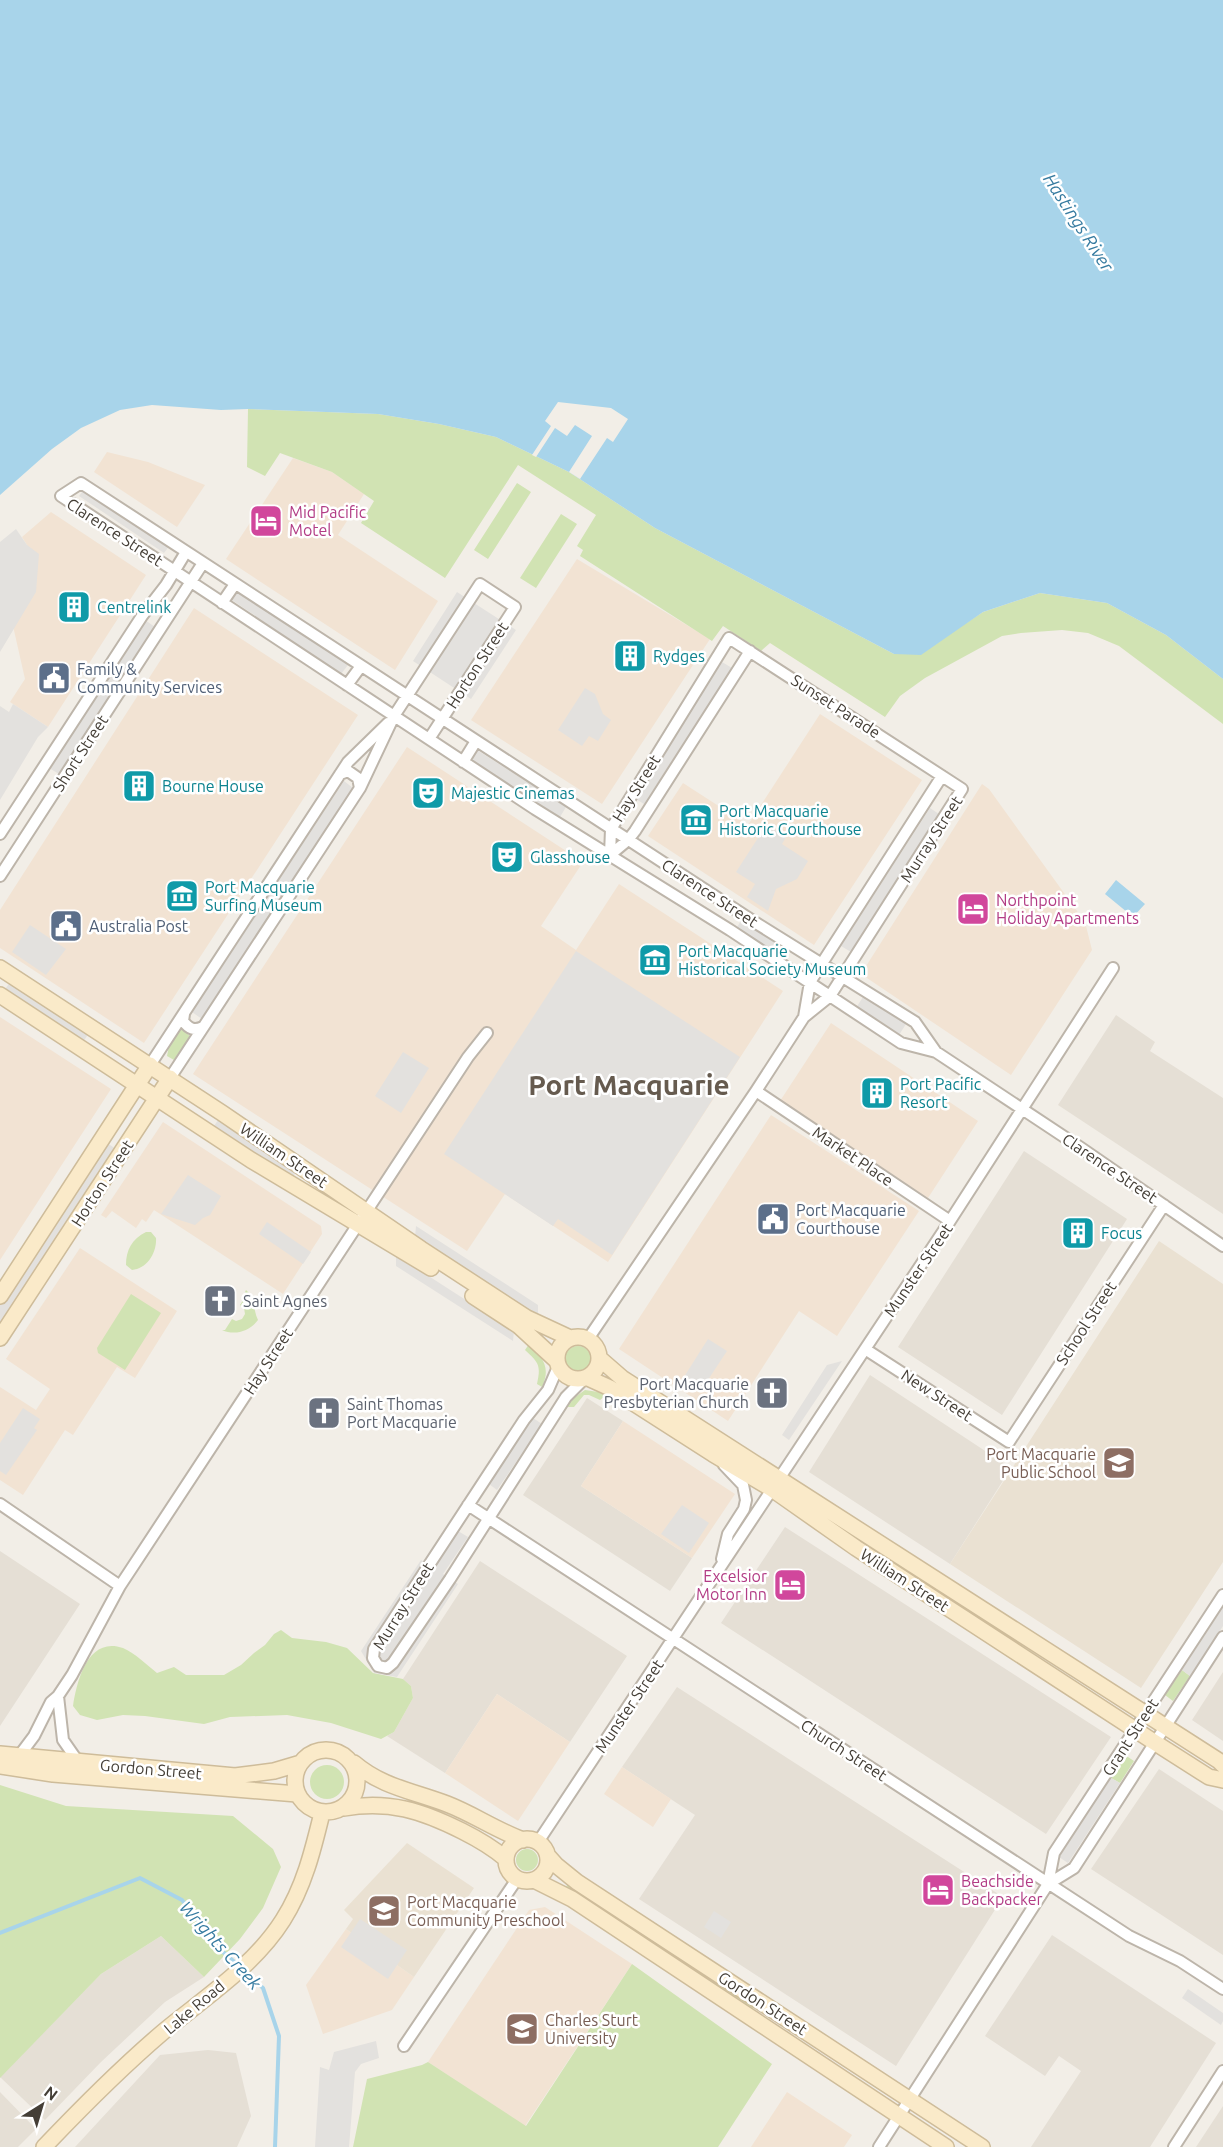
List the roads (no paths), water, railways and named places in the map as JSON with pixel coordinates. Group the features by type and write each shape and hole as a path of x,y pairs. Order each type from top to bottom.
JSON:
{"street":[{"name":"Clarence Street","path":"936,1052 915,1022 406,697 81,483 61,496 535,809 901,1042 936,1052 1223,1246"},
{"name":"Short Street","path":"0,834 186,552"},
{"name":"Short Street","path":"0,876 203,563"},
{"path":"222,603 235,584"},
{"name":"Horton Street","path":"0,1338 360,788 394,716 480,584 515,607 429,739"},
{"path":"142,616 149,612 158,615 161,620 160,629"},
{"name":"Sunset Parade","path":"729,638 942,776"},
{"name":"Hay Street","path":"610,855 610,828 729,638"},
{"name":"Hay Street","path":"610,855 628,840 750,651"},
{"path":"347,686 361,666"},
{"name":"Horton Street","path":"0,1296 348,762 394,716"},
{"path":"463,762 476,741"},
{"path":"340,774 348,771 358,778 360,788"},
{"name":"Murray Street","path":"588,1339 804,1017 830,996 962,789 942,776 810,982 804,1017"},
{"name":"William Street","path":"0,968 170,1078 421,1249 527,1318 570,1338 588,1339 596,1347 599,1358 622,1378 775,1484 1223,1765"},
{"name":"Munster Street","path":"531,1841 674,1638 950,1221 1113,968"},
{"name":"William Street","path":"0,995 251,1160 383,1241 415,1257 519,1326 566,1376 572,1379 586,1379 610,1388 713,1454 775,1484 856,1548 1209,1777 1223,1780"},
{"path":"184,1013 183,1021 188,1028 196,1030 203,1027"},
{"name":"Hay Street","path":"19,1756 34,1736 51,1702 58,1696 72,1675 120,1586 468,1058 487,1033"},
{"name":"Market Place","path":"756,1091 950,1221"},
{"path":"210,1133 206,1118 214,1111 222,1113"},
{"path":"106,1134 119,1133 126,1147"},
{"name":"School Street","path":"1009,1442 1164,1204"},
{"path":"557,1364 560,1347 570,1338"},
{"name":"New Street","path":"865,1349 1009,1442"},
{"path":"586,1379 595,1371 599,1358"},
{"name":"Murray Street","path":"557,1364 548,1390 524,1420 374,1649 373,1658 378,1666 387,1668 393,1663 566,1397 586,1379"},
{"name":"Munster Street","path":"713,1454 743,1485 746,1500 744,1509 728,1534 719,1569"},
{"path":"0,1504 120,1586"},
{"name":"Church Street","path":"468,1505 1129,1936 1180,1961 1223,1989"},
{"name":"Grant Street","path":"879,2147 1048,1884 1054,1853 1223,1595"},
{"name":"Grant Street","path":"1048,1884 1074,1868 1223,1637"},
{"path":"58,1696 61,1704 63,1740 79,1763"},
{"path":"506,1859 486,1844 421,1812 379,1804 322,1813 312,1809 297,1794 296,1772 301,1762 318,1751 329,1750 340,1753 368,1776 447,1804 503,1832 531,1841 545,1849 548,1856 546,1870 534,1880 525,1881 517,1879 508,1869 506,1859 512,1845 531,1841"},
{"name":"Gordon Street","path":"0,1754 235,1776 274,1771 301,1762"},
{"path":"344,1808 352,1800 357,1790 358,1779 349,1760"},
{"name":"Gordon Street","path":"0,1766 53,1774 297,1794"},
{"name":"Lake Road","path":"44,2147 160,2035 237,1972 258,1951 281,1923 299,1889 307,1871 322,1813"},
{"name":"Gordon Street","path":"548,1856 577,1882 981,2147"},
{"path":"404,2046 517,1879"},
{"name":"Gordon Street","path":"534,1880 572,1899 946,2147"},
{"path":"1174,2147 1223,2071"}],"water":[{"name":"Hastings River","path":"0,0 1223,0 1223,679 1166,635 1107,603 1040,593 983,612 921,655 894,654 655,528 569,472 496,437 439,424 378,414 221,410 152,405 120,410 81,428 52,449 0,495"},
{"path":"1116,880 1145,904 1133,917 1105,894"}],"waterway":[{"name":"Wrights Creek","path":"0,1933 140,1878 182,1900 223,1952 238,1965"},
{"name":"Wrights Creek","path":"243,1970 263,1988 279,2036 275,2147"}],"place":[{"name":"Mid Pacific Motel","path":"266,521"},
{"name":"Centrelink","path":"74,607"},
{"name":"Rydges","path":"630,656"},
{"name":"Family & Community Services","path":"54,678"},
{"name":"Bourne House","path":"139,786"},
{"name":"Majestic Cinemas","path":"428,793"},
{"name":"Port Macquarie Historic Courthouse","path":"696,820"},
{"name":"Glasshouse","path":"507,857"},
{"name":"Port Macquarie Surfing Museum","path":"182,896"},
{"name":"Northpoint Holiday Apartments","path":"973,909"},
{"name":"Australia Post","path":"66,926"},
{"name":"Port Macquarie Historical Society Museum","path":"655,960"},
{"name":"Port Pacific Resort","path":"877,1093"},
{"name":"Port Macquarie Courthouse","path":"773,1219"},
{"name":"Focus","path":"1078,1233"},
{"name":"Saint Agnes","path":"220,1301"},
{"name":"Port Macquarie Presbyterian Church","path":"772,1393"},
{"name":"Saint Thomas Port Macquarie","path":"324,1413"},
{"name":"Port Macquarie Public School","path":"1119,1463"},
{"name":"Excelsior Motor Inn","path":"790,1585"},
{"name":"Beachside Backpacker","path":"938,1890"},
{"name":"Port Macquarie Community Preschool","path":"384,1911"},
{"name":"Charles Sturt University","path":"522,2029"}],"district":[{"name":"Port Macquarie","path":"629,1084"}]}
